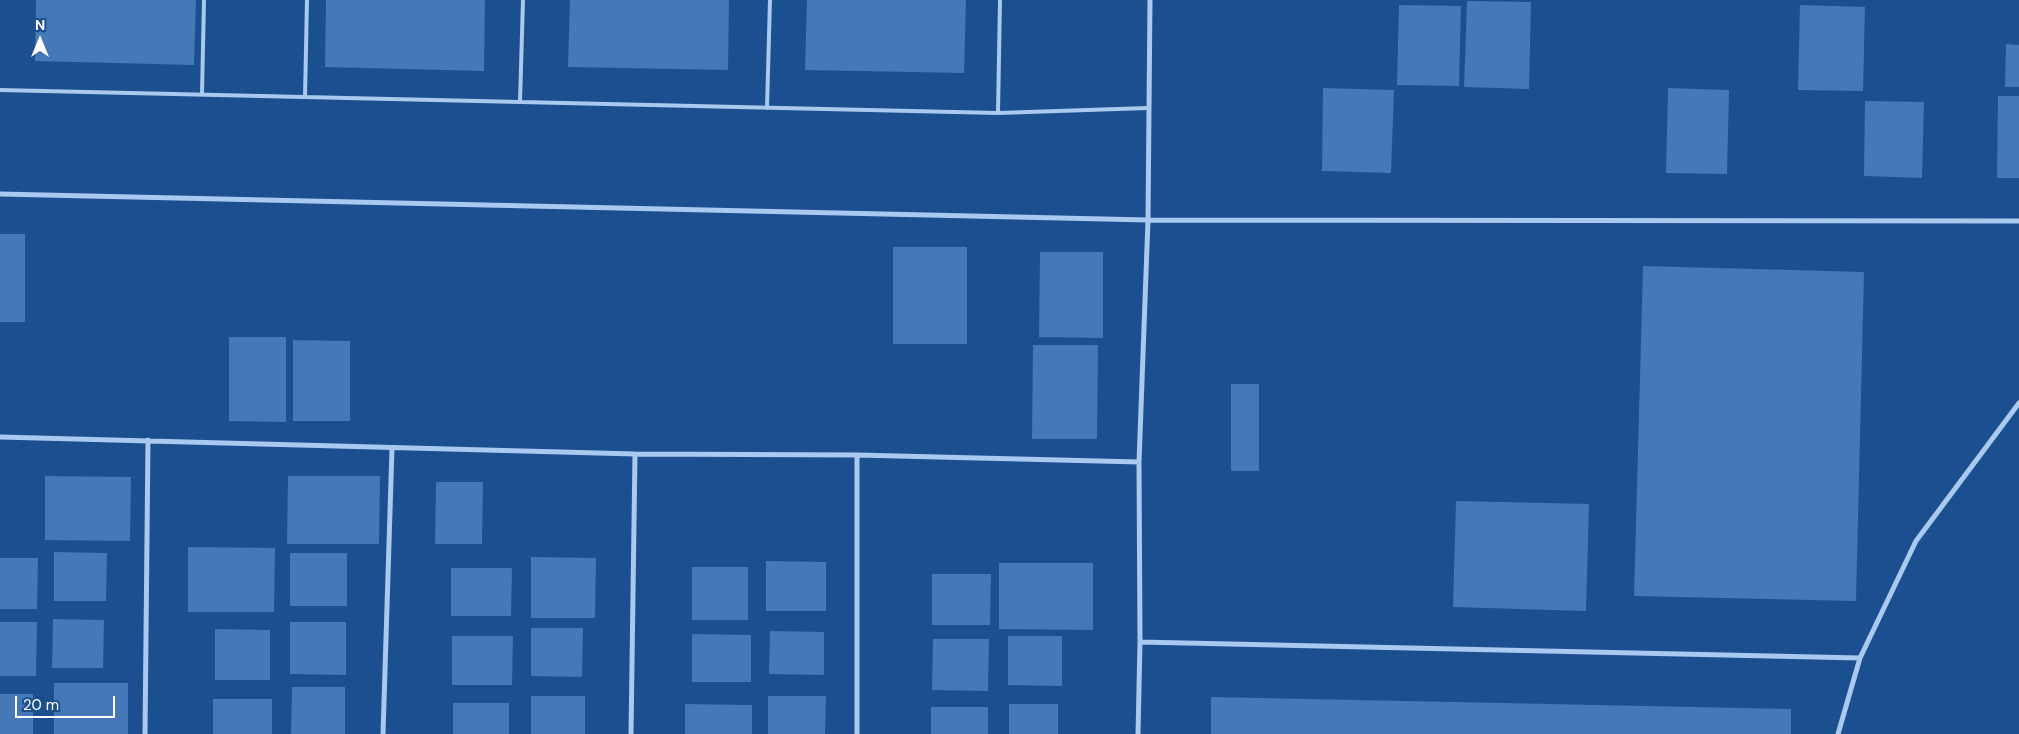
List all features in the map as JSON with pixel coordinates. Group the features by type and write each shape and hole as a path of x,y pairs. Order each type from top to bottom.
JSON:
{"street":[{"path":"1138,734 1140,642 1139,462 1148,220 1150,0"},
{"path":"0,194 1148,220 2019,221"},
{"path":"1838,734 1860,658 1916,541 2019,403"},
{"path":"0,437 636,454 857,455 1139,462"},
{"path":"145,734 148,440"},
{"path":"383,734 392,448"},
{"path":"631,734 636,454"},
{"path":"857,455 857,734"},
{"path":"1140,642 1860,658"}],"lane":[{"path":"202,94 204,0"},
{"path":"304,97 307,0"},
{"path":"520,102 523,0"},
{"path":"767,108 770,0"},
{"path":"998,113 1000,0"},
{"path":"0,90 998,113 1148,108"}],"building":[{"path":"36,0 196,0 194,65 35,61"},
{"path":"326,0 485,0 484,71 325,67"},
{"path":"570,0 729,0 728,70 568,67"},
{"path":"807,0 966,0 964,73 805,70"},
{"path":"1467,1 1531,2 1529,89 1464,87"},
{"path":"1399,5 1461,6 1459,86 1397,85"},
{"path":"1800,5 1865,7 1863,91 1798,90"},
{"path":"2006,44 2019,45 2019,87 2005,87"},
{"path":"1323,88 1394,90 1391,173 1322,171"},
{"path":"1668,88 1729,90 1727,174 1666,173"},
{"path":"1998,96 2019,96 2019,178 1997,178"},
{"path":"1865,101 1924,102 1922,178 1864,176"},
{"path":"0,234 25,234 25,322 0,322"},
{"path":"893,247 967,247 967,344 893,344"},
{"path":"1040,252 1103,252 1103,338 1039,337"},
{"path":"1643,266 1864,272 1856,601 1634,596"},
{"path":"229,337 286,337 286,422 229,421"},
{"path":"293,340 350,341 350,421 293,421"},
{"path":"1033,345 1098,345 1097,439 1032,439"},
{"path":"1231,384 1259,384 1259,471 1231,471"},
{"path":"45,476 131,477 130,541 45,540"},
{"path":"288,476 380,476 379,544 287,544"},
{"path":"436,482 483,482 482,544 435,544"},
{"path":"1456,501 1589,504 1586,611 1453,607"},
{"path":"188,547 275,548 274,612 188,612"},
{"path":"54,552 107,553 106,601 54,601"},
{"path":"290,553 347,553 347,606 290,606"},
{"path":"531,557 596,558 595,618 531,618"},
{"path":"0,558 38,558 37,609 0,609"},
{"path":"766,561 826,562 826,611 766,611"},
{"path":"999,563 1093,563 1093,630 999,629"},
{"path":"692,567 748,567 748,620 692,620"},
{"path":"451,568 512,568 511,616 451,616"},
{"path":"932,574 991,574 990,625 932,625"},
{"path":"53,619 104,620 103,668 52,668"},
{"path":"0,622 37,622 36,676 0,676"},
{"path":"290,622 346,622 346,675 290,674"},
{"path":"531,628 583,628 582,677 531,676"},
{"path":"215,629 270,630 270,680 215,680"},
{"path":"770,631 824,632 824,675 769,674"},
{"path":"692,634 751,635 751,682 692,682"},
{"path":"452,636 513,636 512,685 452,685"},
{"path":"1008,636 1062,636 1062,686 1008,685"},
{"path":"933,639 989,639 988,691 932,690"},
{"path":"54,683 128,683 128,734 54,734"},
{"path":"292,687 345,687 345,734 291,734"},
{"path":"0,694 33,694 33,734 0,734"},
{"path":"531,696 585,696 585,734 531,734"},
{"path":"768,696 826,696 825,734 768,734"},
{"path":"1211,697 1791,709 1791,734 1211,734"},
{"path":"213,699 272,699 272,734 213,734"},
{"path":"453,703 509,703 509,734 453,734"},
{"path":"685,704 752,705 752,734 685,734"},
{"path":"1009,704 1058,704 1058,734 1009,734"},
{"path":"931,707 988,707 988,734 931,734"}]}
